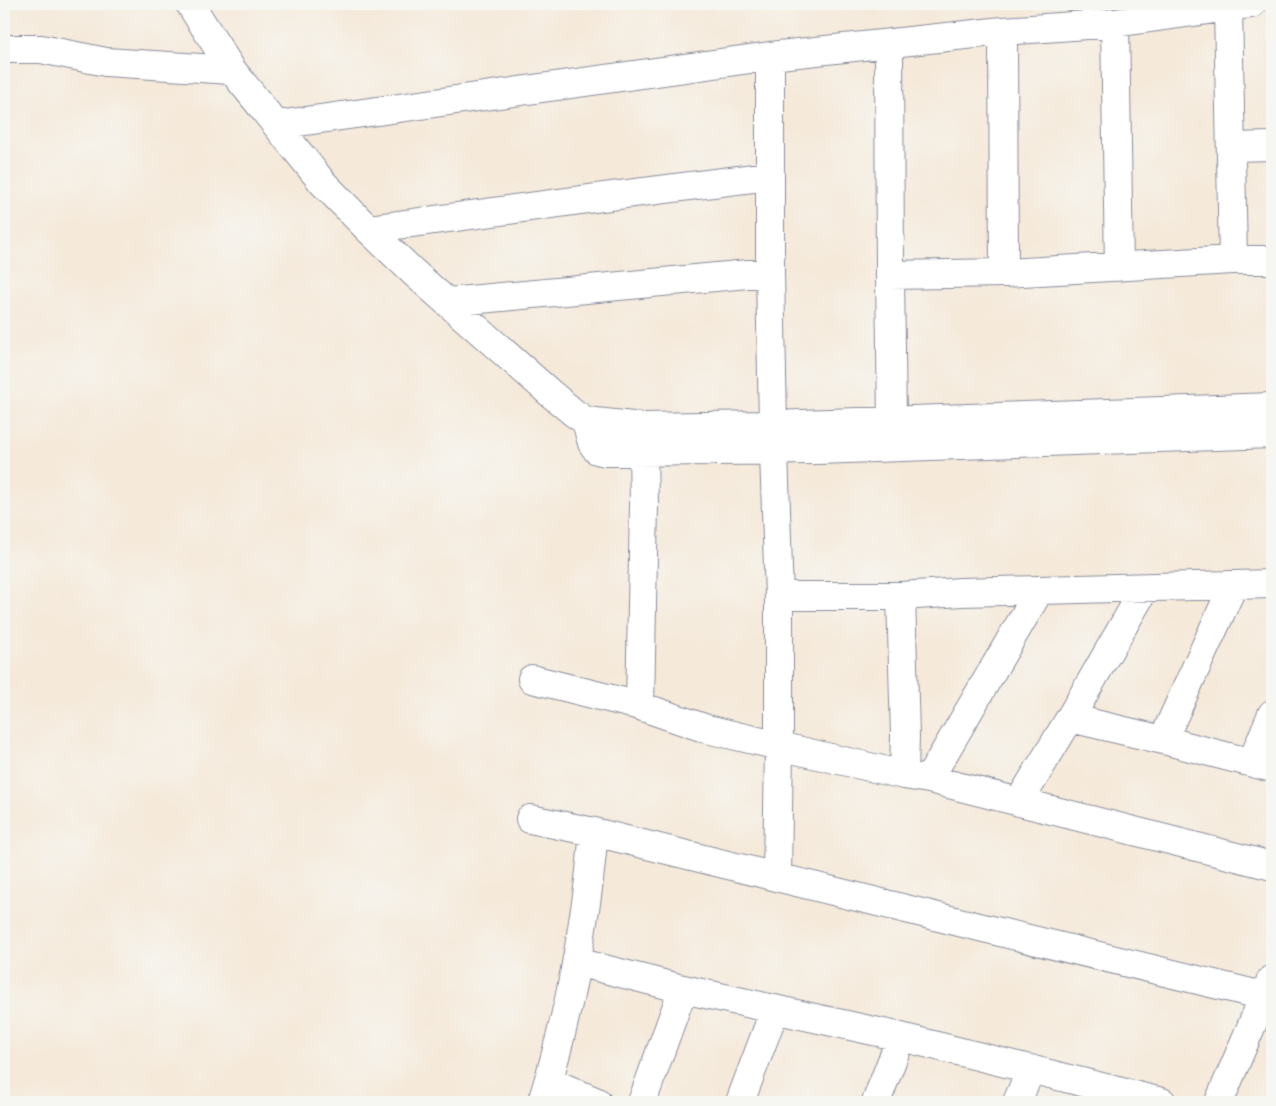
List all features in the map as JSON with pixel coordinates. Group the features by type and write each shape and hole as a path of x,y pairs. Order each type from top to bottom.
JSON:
{"street":[{"path":"190,4 232,70 323,183 413,272 550,393 586,421 773,438 818,450 1272,434"},
{"path":"277,125 770,56 1003,31 1116,23 1240,5 1232,147 1234,260"},
{"path":"1116,23 1119,267"},
{"path":"1003,31 1004,273"},
{"path":"889,44 892,421"},
{"path":"4,50 41,49 106,62 232,70"},
{"path":"770,56 770,272 773,438 779,596 777,877"},
{"path":"1232,147 1272,146"},
{"path":"368,229 770,176"},
{"path":"890,274 1004,273 1234,260 1272,260"},
{"path":"448,302 770,272"},
{"path":"586,421 592,443 597,450 605,452 643,452 773,438 892,421 1272,407"},
{"path":"640,706 644,504 643,452"},
{"path":"779,596 901,596 961,592 1272,584"},
{"path":"1163,740 1233,586"},
{"path":"1018,802 1070,718 1145,588"},
{"path":"917,777 1039,591"},
{"path":"901,596 905,735 917,777"},
{"path":"532,680 640,706 707,728 917,777 1272,866"},
{"path":"1070,718 1262,765 1272,714"},
{"path":"530,819 594,832 777,877 1269,990 1218,1102"},
{"path":"594,832 585,914 577,962 566,1017 545,1092 597,1102"},
{"path":"577,962 683,989 901,1037 1030,1069 1118,1097 1162,1102"},
{"path":"642,1102 683,989"},
{"path":"740,1102 775,1009"},
{"path":"876,1102 901,1037"},
{"path":"1017,1102 1030,1069"}]}
